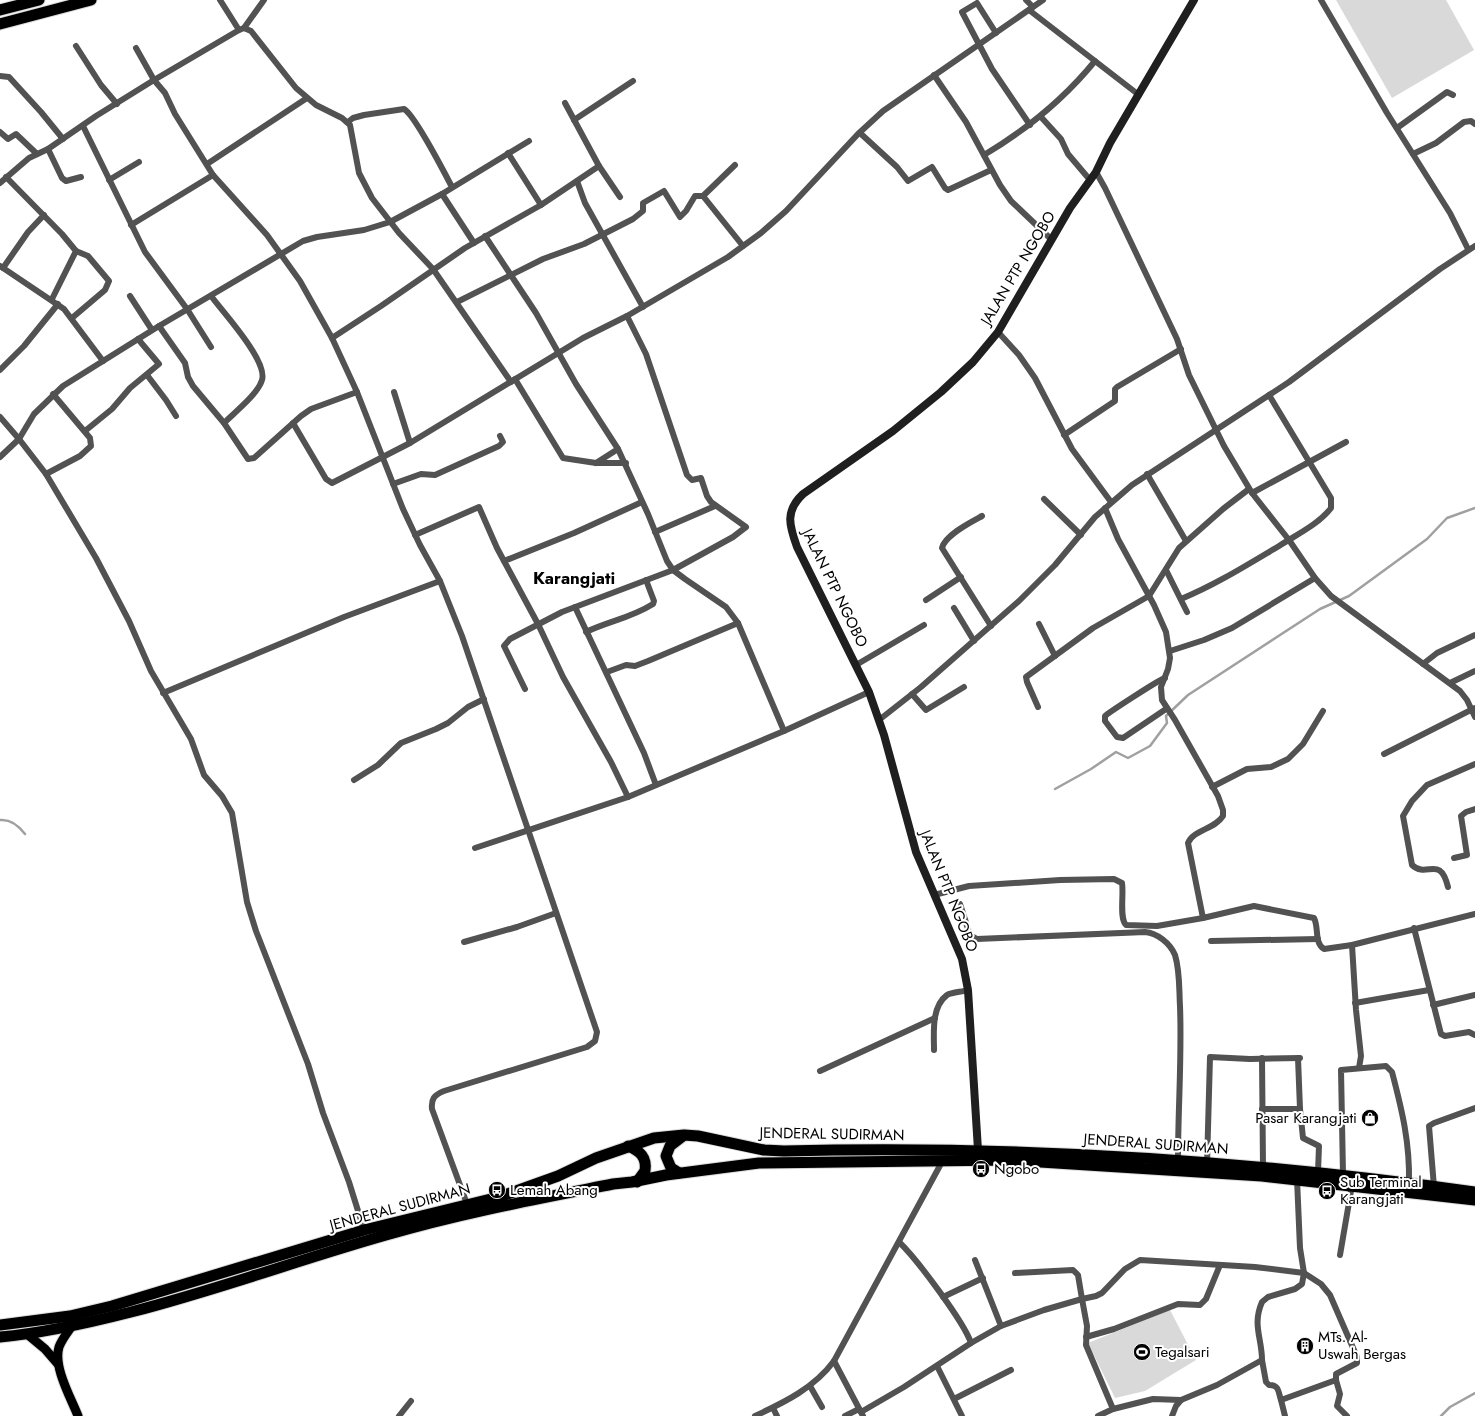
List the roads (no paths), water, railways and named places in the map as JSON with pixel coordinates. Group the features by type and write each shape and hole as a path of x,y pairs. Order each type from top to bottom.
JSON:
{"highway":[{"path":"0,10 39,0"},
{"path":"0,24 91,0"},
{"path":"678,1173 667,1163 666,1156 670,1146 684,1135"},
{"name":"JENDERAL SUDIRMAN","path":"0,1325 70,1316 112,1306 364,1230 499,1197 558,1176 596,1158 628,1146 654,1138 684,1135 711,1138 764,1150 784,1151 978,1150 1178,1159 1207,1167 1475,1200"},
{"path":"628,1146 639,1152 644,1158 645,1171 636,1182"},
{"name":"JENDERAL SUDIRMAN","path":"0,1337 28,1334 72,1326 183,1298 413,1228 519,1202 613,1184 636,1182 678,1173 764,1163 1008,1160 1207,1167 1263,1167 1343,1174 1475,1192"}],"main road":[{"name":"JALAN PTP NGOBO","path":"978,1150 968,990 962,959 912,840 879,720 869,692 795,542 790,525 791,508 798,498 814,485 893,431 941,392 973,362 998,332 1070,208 1096,172 1110,142 1194,0"},
{"path":"58,1364 59,1348 62,1339 72,1326"},
{"path":"28,1334 45,1349 58,1364 78,1416"}],"street":[{"path":"220,0 242,29 251,30 296,88 307,98 348,122 352,128 359,173 372,198 390,222 433,269 513,380 562,458 596,463 626,463"},
{"path":"0,183 19,164 48,149 96,116 154,80 242,29 264,0"},
{"path":"1026,0 1031,9 1139,95"},
{"path":"293,423 329,482 336,483 410,443 583,338 627,316 712,267 743,246 786,211 860,133 896,100 1043,0"},
{"path":"1321,0 1397,128 1450,213 1468,249"},
{"path":"996,33 977,3 962,12 978,45 1006,91 1030,125"},
{"path":"76,46 101,85 117,104"},
{"path":"136,48 154,80 165,93 175,114 214,175 282,253 300,281 332,338 357,392 393,484 415,535 440,581 462,636 598,1032 595,1041 587,1047 444,1091 434,1096 432,1100 432,1109 467,1204"},
{"path":"984,156 1041,117 1077,82 1095,61"},
{"path":"934,75 966,122 991,170 1011,201 1052,240"},
{"path":"0,76 9,77 63,139"},
{"path":"574,120 633,81"},
{"path":"1397,128 1447,92 1453,95"},
{"path":"207,164 307,98"},
{"path":"565,103 599,166 620,197"},
{"path":"348,122 353,118 364,115 404,109 408,111 416,122 452,187"},
{"path":"1041,117 1061,139 1068,154 1090,180"},
{"path":"1414,154 1436,143 1464,122 1471,121 1475,124"},
{"path":"83,126 145,252 187,309 211,347"},
{"path":"0,132 8,139 16,134 37,154"},
{"path":"860,133 897,167 908,181 932,167 945,188 948,190 991,170"},
{"path":"0,457 19,439 34,414 53,394 187,309 303,241 317,237 364,230 390,222 442,194 529,141"},
{"path":"48,149 62,178 66,181 81,177"},
{"path":"508,153 540,205"},
{"path":"109,180 139,162"},
{"path":"457,302 543,259 584,244 603,234 640,214 643,211 643,203 664,191 680,217 686,211 695,196 703,196 735,165"},
{"path":"332,338 474,242 540,205 599,166"},
{"path":"1096,172 1181,349 1189,376 1250,491 1289,540 1315,578 1331,596 1460,691 1473,708 1475,717"},
{"path":"132,225 171,199 214,175"},
{"path":"6,176 76,251 88,256 109,281 104,290 72,318"},
{"path":"577,181 585,204 643,307"},
{"path":"442,194 474,242"},
{"path":"703,196 743,246"},
{"path":"44,215 28,232 2,267 58,304 72,318 103,361"},
{"path":"485,236 536,312 558,353 626,463 667,561 673,570 726,607 738,623 784,731"},
{"path":"879,720 992,626 1045,576 1111,502 1147,474 1269,395 1468,249 1475,246"},
{"path":"52,299 76,251"},
{"path":"130,296 152,330"},
{"path":"211,296 258,358 264,372 262,381 257,389 224,423"},
{"path":"0,370 24,346 58,304"},
{"path":"525,689 504,646 515,636 575,607 673,570 733,537 746,527 715,506 707,496 701,478 692,480 687,475 646,354 627,316"},
{"path":"160,326 185,363 188,377 193,386 224,423 246,458 250,460 311,409 357,392"},
{"path":"998,332 1019,355 1043,390 1064,435 1081,463 1111,502"},
{"path":"85,432 112,409 130,388 147,375 159,363 138,339"},
{"path":"1064,435 1115,401 1115,389 1117,387 1181,349"},
{"path":"147,375 176,416"},
{"path":"394,392 410,443"},
{"path":"46,474 89,450 92,441 53,394"},
{"path":"1181,599 1202,590 1289,540 1321,518 1332,505 1331,498 1269,395"},
{"path":"0,417 46,474 114,590 163,693 191,739 204,775 222,796 232,813 238,840 247,902 254,925 303,1051 323,1113 349,1182 364,1230"},
{"path":"393,484 421,474 435,475 499,446 502,442 500,436"},
{"path":"1038,707 1026,677 1093,628 1149,596 1179,548 1223,509 1250,491 1309,463 1346,442"},
{"path":"596,463 618,449"},
{"path":"1147,474 1186,541"},
{"path":"1044,499 1080,535"},
{"path":"504,561 574,533 642,502"},
{"path":"655,532 715,506"},
{"path":"415,535 478,507 504,561 538,624 563,678 611,762 628,797"},
{"path":"1105,508 1121,545 1163,624 1170,651 1170,664 1161,687 1160,695 1212,787 1223,810 1223,816 1219,821 1191,838 1188,843 1203,918"},
{"path":"982,516 943,543 942,548 992,626"},
{"path":"1166,570 1187,612"},
{"path":"926,600 961,577"},
{"path":"1170,651 1204,640 1232,628 1315,578"},
{"path":"586,632 606,623 621,620 653,604 654,602 646,580"},
{"path":"163,693 344,617 440,581"},
{"path":"575,607 644,753 656,785"},
{"path":"954,608 974,641"},
{"path":"607,672 626,665 634,666 648,661 738,623"},
{"path":"1039,624 1055,656"},
{"path":"856,665 924,625"},
{"path":"1423,664 1437,653 1475,635"},
{"path":"1450,684 1475,671"},
{"path":"1165,678 1155,682 1111,711 1105,716 1105,721 1114,735 1123,738 1167,709"},
{"path":"912,694 926,710 964,687"},
{"path":"475,848 530,831 628,797 784,731 869,692"},
{"path":"354,780 378,765 401,744 448,723 468,707 484,699"},
{"path":"1384,754 1473,708"},
{"path":"1212,787 1247,769 1271,767 1288,759 1303,744 1323,710"},
{"path":"1448,888 1441,870 1436,868 1419,869 1412,865 1403,816 1412,802 1427,785 1475,764"},
{"path":"1454,858 1467,854 1462,816 1466,812 1475,809"},
{"path":"934,895 969,886 1060,880 1114,879 1122,883 1122,922 1126,925 1157,926 1203,918 1247,907 1264,908 1310,916 1316,922 1318,939 1321,948 1324,949 1352,945 1414,928 1475,914"},
{"path":"960,904 970,935 977,939 1145,932 1156,933 1163,940 1174,953 1178,969 1182,1052 1178,1159"},
{"path":"464,942 517,927 556,913"},
{"path":"1414,928 1442,1035 1445,1036 1469,1032 1475,1035"},
{"path":"1211,941 1318,939"},
{"path":"1352,945 1355,1003 1361,1056 1359,1068"},
{"path":"934,1050 934,1018 939,1005 948,995 968,990"},
{"path":"1355,1003 1429,990"},
{"path":"1433,1004 1475,995"},
{"path":"820,1071 934,1018"},
{"path":"1207,1167 1210,1057 1299,1058 1302,1138 1319,1146 1318,1172"},
{"path":"1262,1058 1263,1167"},
{"path":"1343,1174 1342,1070 1386,1066 1392,1072 1407,1131 1410,1163 1409,1183"},
{"path":"1434,1187 1429,1126 1475,1108"},
{"path":"1262,1109 1300,1109"},
{"path":"755,1416 773,1408 810,1386 822,1376 834,1361 943,1160"},
{"path":"1285,1416 1277,1387 1275,1385 1269,1385 1266,1382 1262,1360 1262,1349 1257,1330 1262,1302 1268,1297 1300,1286 1304,1273 1300,1248 1297,1179"},
{"path":"1340,1255 1352,1185"},
{"path":"899,1242 908,1251 943,1297 962,1324 971,1343"},
{"path":"975,1260 1002,1326"},
{"path":"845,1416 861,1412 894,1394 971,1343 1002,1326 1044,1310 1102,1293 1125,1269 1140,1260 1220,1265 1304,1273 1321,1284 1330,1295 1357,1357 1357,1363 1336,1374 1340,1394 1337,1406 1347,1416"},
{"path":"1086,1337 1114,1329 1178,1304 1200,1305 1206,1299 1220,1265"},
{"path":"1015,1273 1073,1270 1078,1274 1087,1326 1086,1337 1089,1356 1113,1410"},
{"path":"943,1297 983,1278"},
{"path":"1098,1416 1113,1410 1153,1399 1181,1400 1217,1385 1262,1360"},
{"path":"834,1361 861,1412"},
{"path":"937,1366 962,1416"},
{"path":"954,1399 1011,1370"},
{"path":"1281,1400 1336,1380"},
{"path":"810,1386 822,1407"},
{"path":"1172,1416 1176,1406 1181,1400"},
{"path":"399,1416 411,1401"},
{"path":"773,1408 777,1416"}],"waterway":[{"path":"1055,789 1091,769 1116,752 1128,758 1150,746 1167,723 1166,716 1188,695 1320,609 1349,596 1427,539 1447,518 1475,508"},
{"path":"0,820 14,824 25,834"},
{"path":"1441,1416 1450,1407 1475,1393"}],"place":[{"name":"Pasar Karangjati","path":"1370,1118"},
{"name":"Ngobo","path":"981,1169"},
{"name":"Lemah Abang","path":"497,1190"},
{"name":"Sub Terminal Karangjati","path":"1327,1191"},
{"name":"MTs. Al- Uswah Bergas","path":"1305,1346"},
{"name":"Tegalsari","path":"1142,1352"}],"district":[{"name":"Karangjati","path":"574,578"}]}
